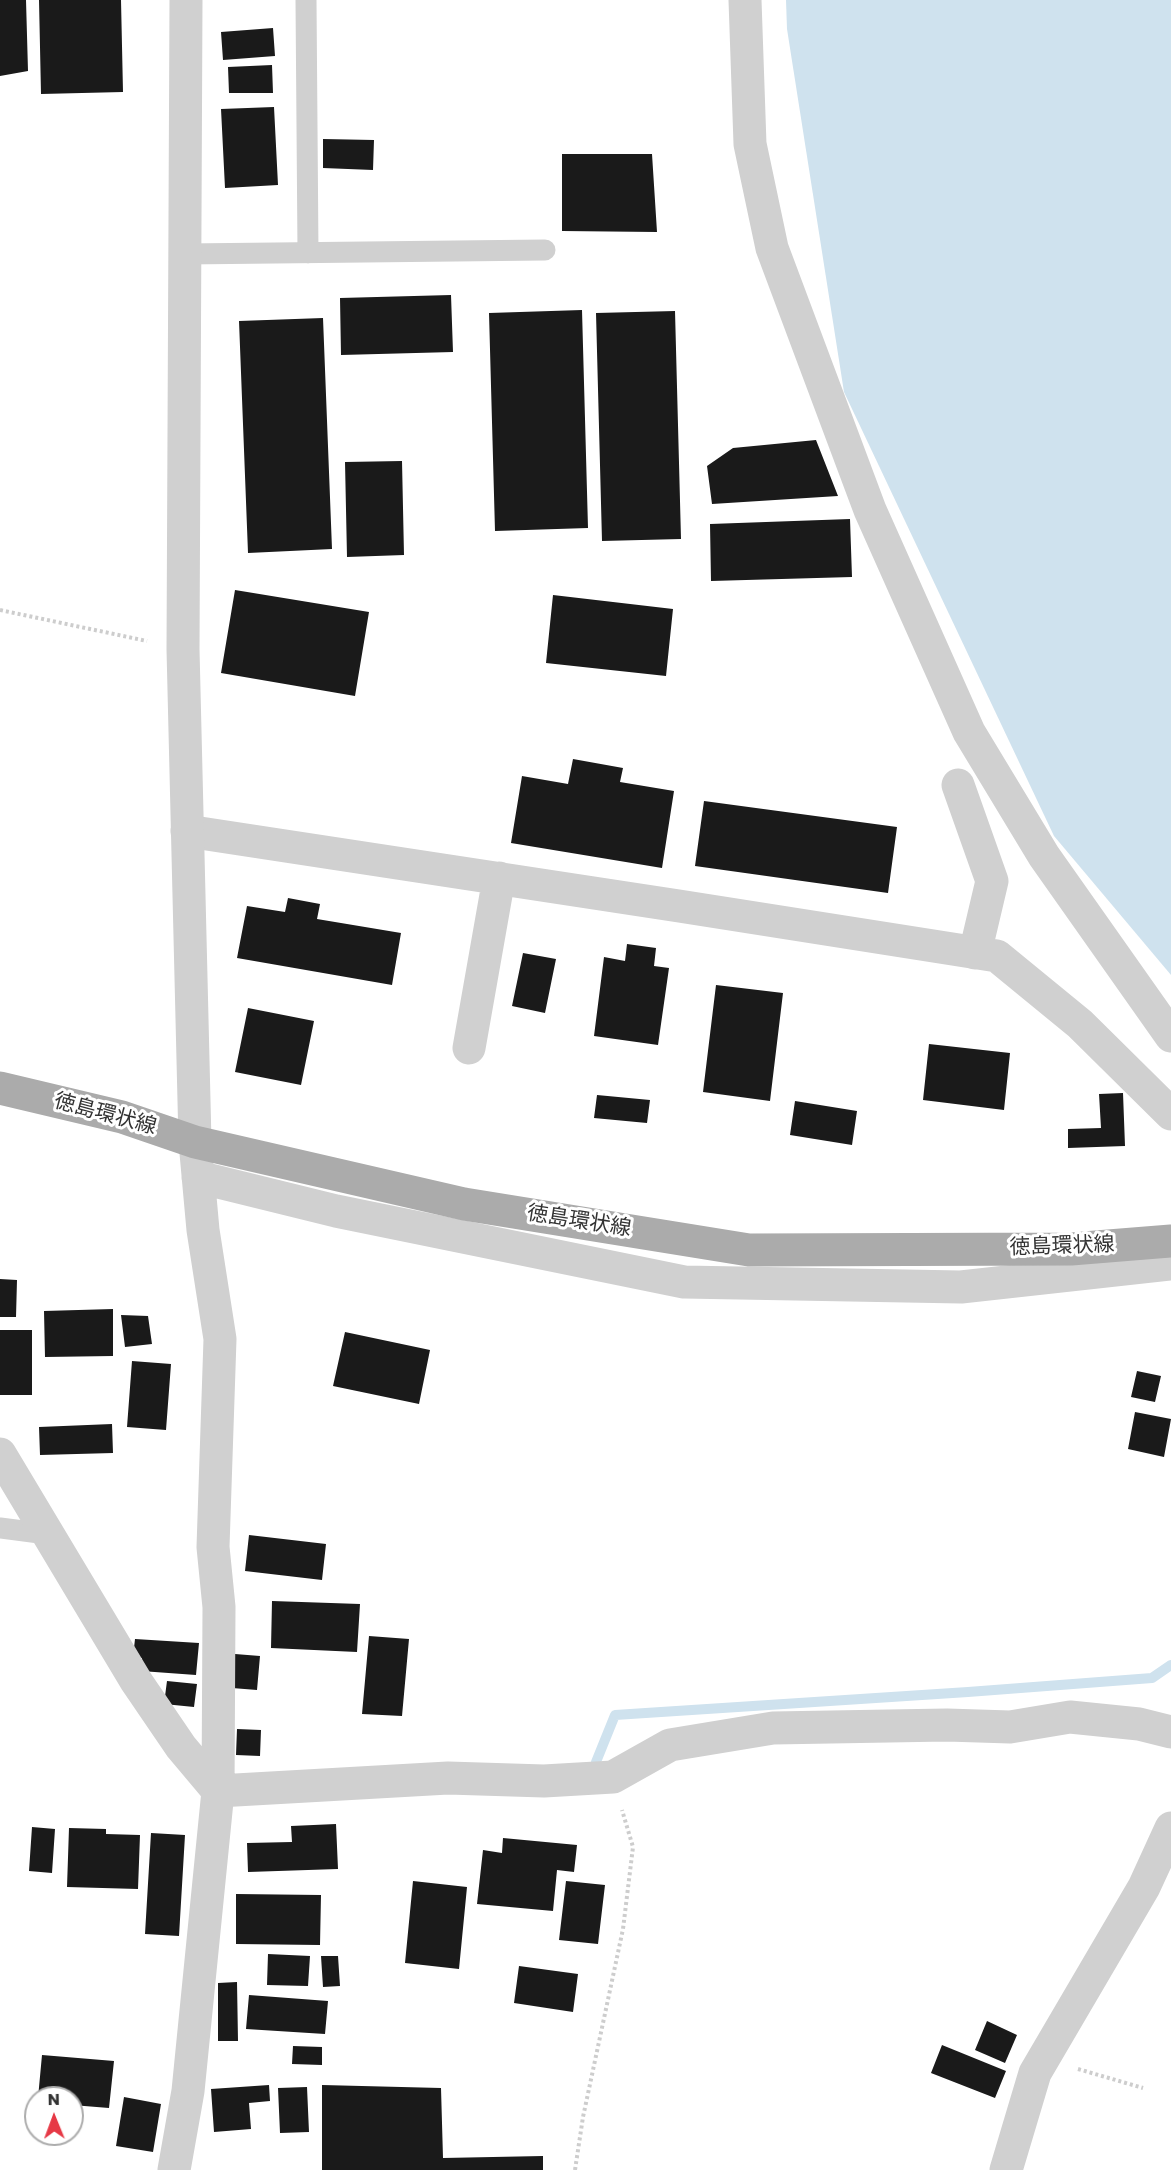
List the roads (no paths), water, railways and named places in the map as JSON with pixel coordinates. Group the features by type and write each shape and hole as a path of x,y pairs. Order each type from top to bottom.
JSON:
{"main road":[{"name":"徳島環状線","path":"0,1088 122,1118 195,1142 464,1204 749,1250 1071,1249 1171,1241"}],"street":[{"path":"174,2170 188,2091 218,1791 219,1607 213,1547 220,1339 203,1230 195,1142 183,649 186,0"},
{"path":"745,0 750,144 772,248 870,510 969,732 1044,856 1171,1036"},
{"path":"958,785 992,881 975,953"},
{"path":"187,831 997,957 1071,1017 1171,1114"},
{"path":"469,1048 499,878"},
{"path":"198,1177 336,1211 684,1282 961,1287 1171,1264"},
{"path":"0,1454 136,1681 181,1747 218,1791"},
{"path":"218,1791 448,1778 544,1781 613,1777 670,1745 773,1728 947,1725 1010,1727 1070,1717 1139,1724 1171,1732"},
{"path":"1006,2170 1035,2073 1144,1887 1171,1828"}],"lane":[{"path":"306,0 308,253"},
{"path":"185,254 545,250"},
{"path":"0,1528 47,1534"}],"water":[{"path":"786,0 1171,0 1171,975 1054,836 844,392 787,29"}],"waterway":[{"path":"596,1762 615,1715 1152,1678 1171,1665"}]}
